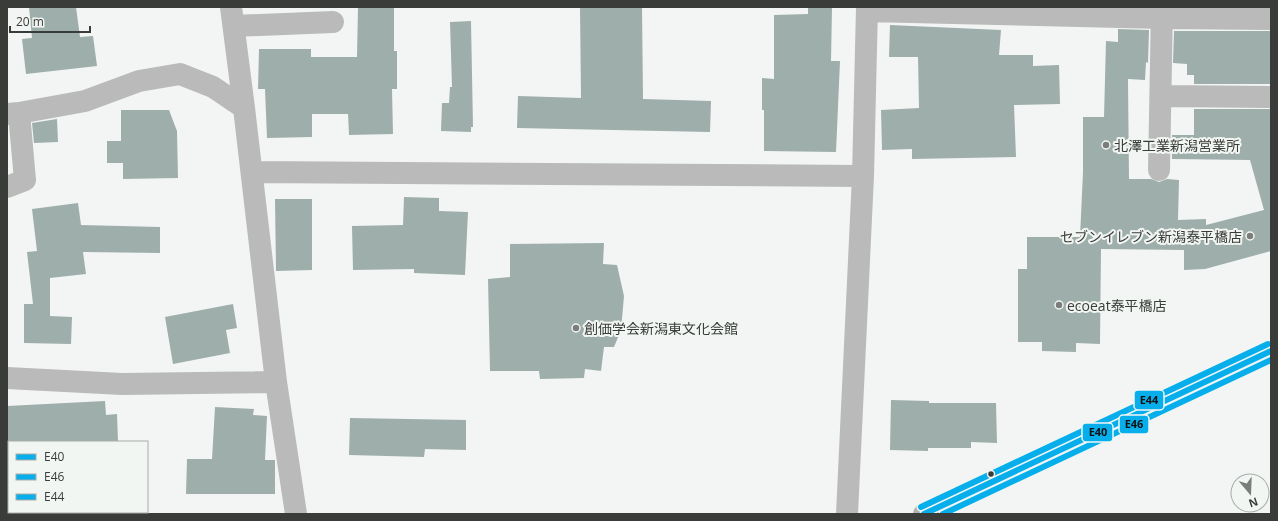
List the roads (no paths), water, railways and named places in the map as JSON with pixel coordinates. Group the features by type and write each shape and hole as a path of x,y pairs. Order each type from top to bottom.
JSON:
{"main road":[{"path":"924,514 1271,351"}],"street":[{"path":"848,514 863,176 867,9 1162,13 1271,18"},
{"path":"1159,170 1162,13"},
{"path":"296,514 276,382 252,172 232,16 333,22"},
{"path":"7,187 25,180 13,114 85,101 139,81 180,74 214,87 244,108"},
{"path":"1161,96 1271,97"},
{"path":"252,172 863,176"},
{"path":"7,378 122,384 276,382"}],"place":[{"name":"北澤工業新潟営業所","path":"1106,145"},
{"name":"セブンイレブン新潟泰平橋店","path":"1250,236"},
{"name":"ecoeat泰平橋店","path":"1059,305"},
{"name":"創価学会新潟東文化会館","path":"576,328"}]}
